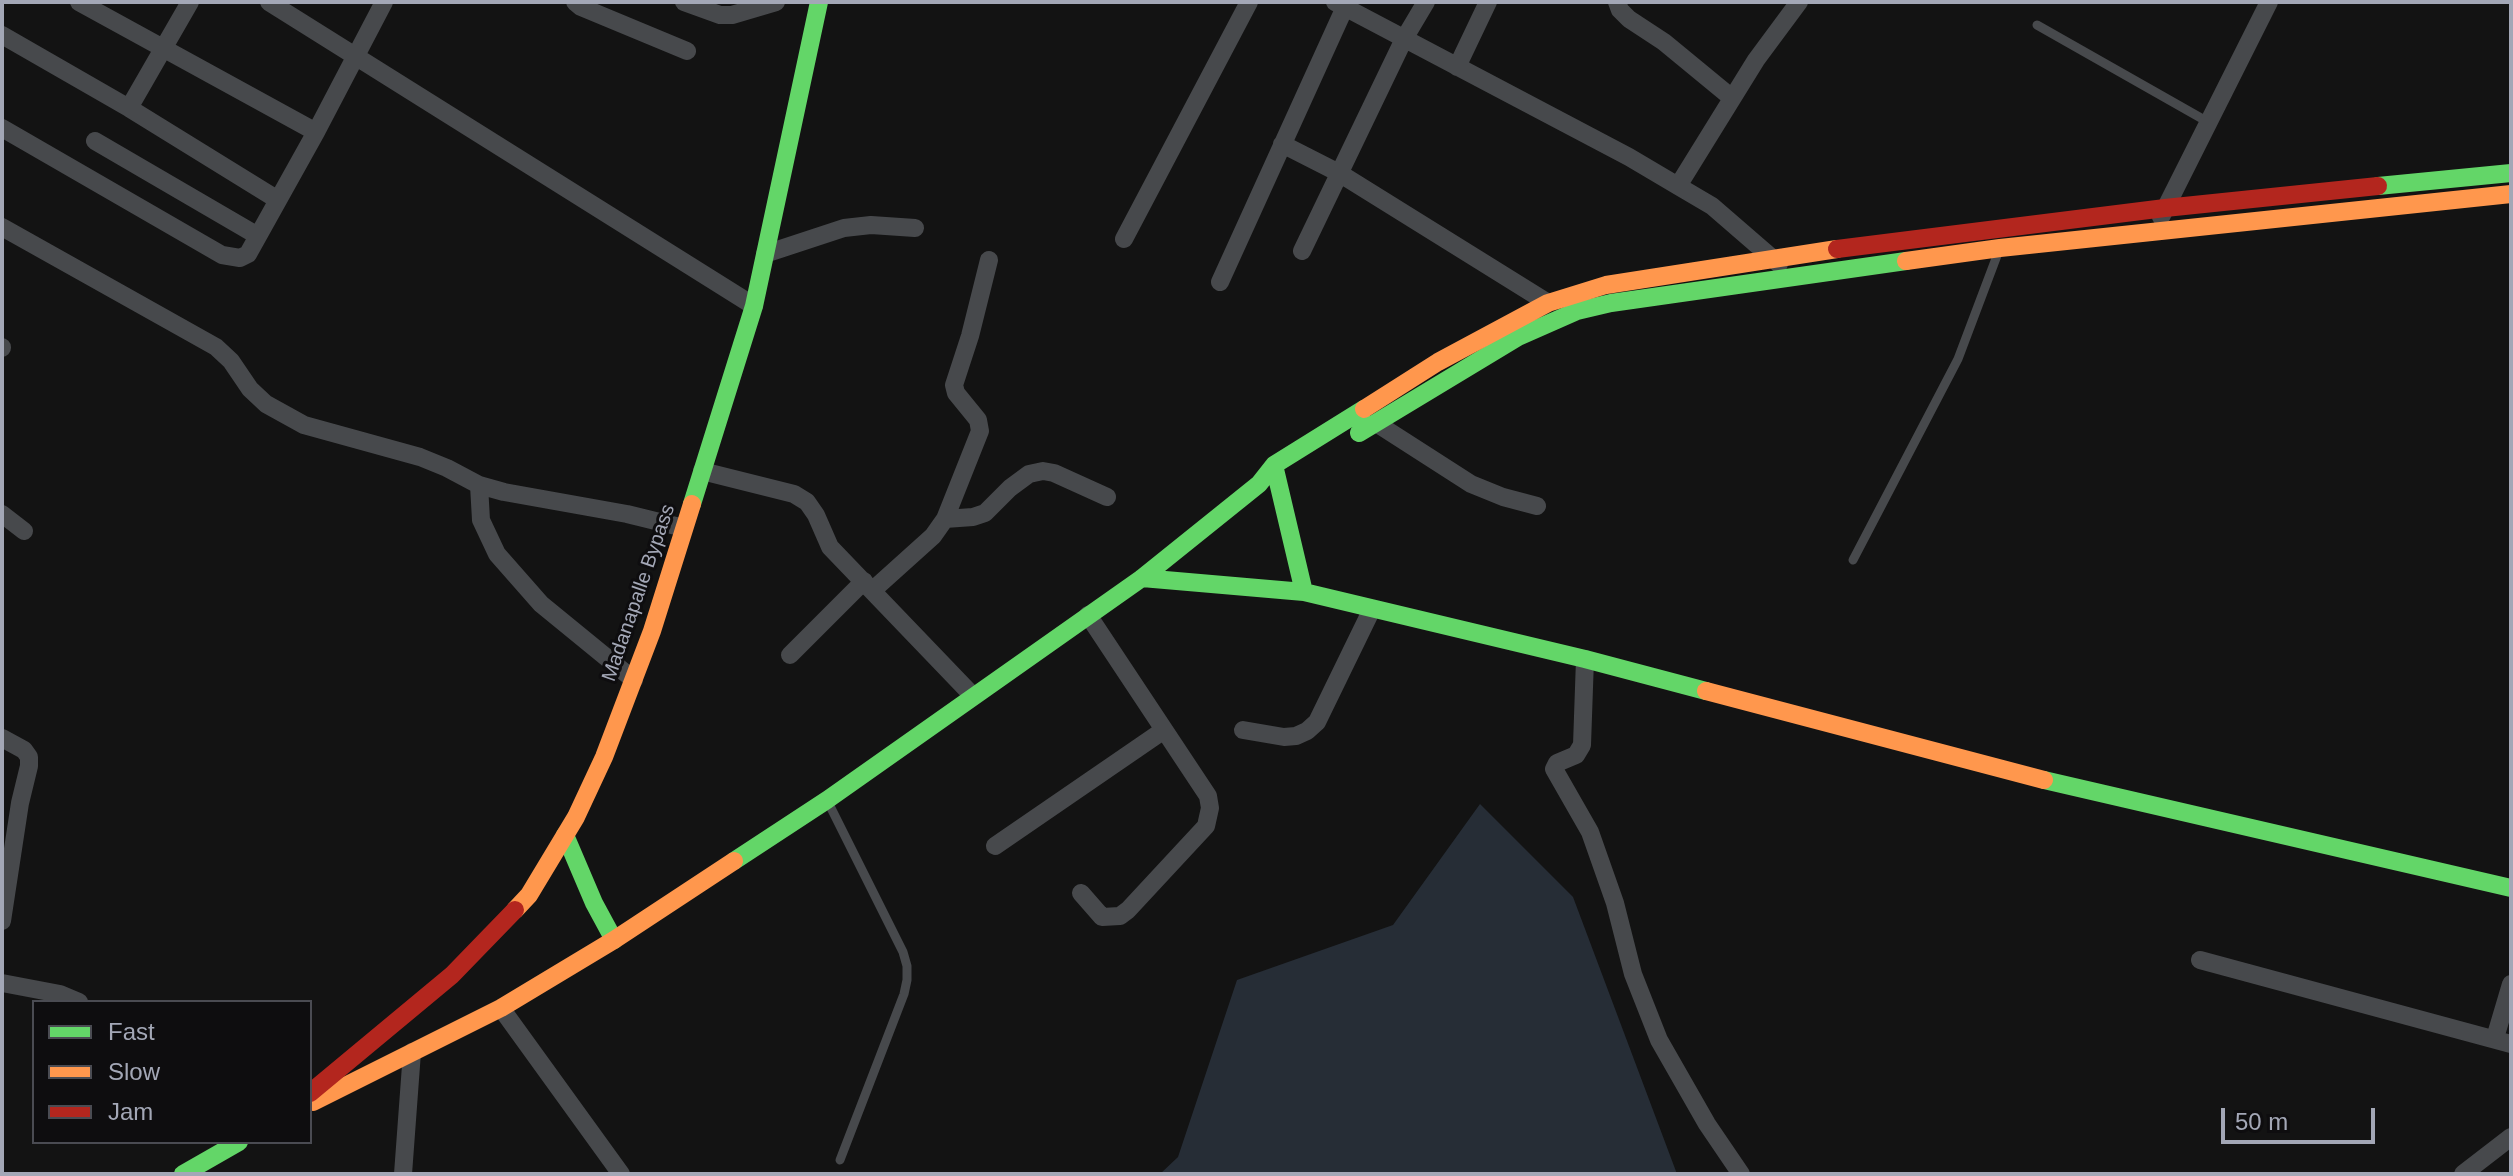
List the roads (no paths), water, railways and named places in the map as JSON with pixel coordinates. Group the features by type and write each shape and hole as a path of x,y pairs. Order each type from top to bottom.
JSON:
{"main road":[{"name":"Madanapalle Bypass","path":"312,1091 452,975 529,895 576,817 604,757 652,631 754,306 819,2"},
{"path":"312,1103 501,1008 614,940 827,800 1142,578 1259,484 1438,362 1548,303 1606,285 1859,245 2165,208 2511,173"},
{"path":"1277,473 1376,423 1518,337 1577,311 1611,303 2000,248 2511,194"},
{"path":"1277,473 1304,592"},
{"path":"1142,578 1304,592 1585,659 2060,784 2511,888"},
{"path":"565,835 594,903 614,940"},
{"path":"183,1174 208,1149 230,1144"}],"street":[{"path":"79,2 99,6 166,48 316,132"},
{"path":"129,108 190,2"},
{"path":"269,2 754,306"},
{"path":"2,128 222,255 240,258 248,254 384,2"},
{"path":"575,2 687,51"},
{"path":"684,2 720,15 732,15 776,2"},
{"path":"1124,239 1249,2"},
{"path":"1302,251 1404,39 1426,2"},
{"path":"1457,67 1488,2"},
{"path":"1617,2 1629,19 1664,42 1732,98"},
{"path":"2153,233 2269,2"},
{"path":"1678,186 1756,60 1797,3"},
{"path":"1220,282 1340,4 1629,157 1712,206 1794,276"},
{"path":"2,35 129,108 278,200"},
{"path":"95,141 258,236"},
{"path":"1282,144 1339,173 1548,303"},
{"path":"765,254 844,228 871,225 915,228"},
{"path":"2,227 216,347 266,404 317,431 420,457 479,485 504,492 627,514 684,528"},
{"path":"790,655 868,586 933,536 945,519 980,431 978,420 956,393 954,385 989,260"},
{"path":"1376,423 1471,484 1537,506"},
{"path":"702,471 794,494 807,502 830,547 973,696"},
{"path":"945,519 985,513 1029,474 1043,471 1107,497"},
{"path":"479,485 481,520 497,554 541,604 634,680"},
{"path":"2,514 24,531"},
{"path":"1243,730 1296,736 1317,722 1372,609"},
{"path":"1081,893 1102,917 1120,916 1206,826 1210,808 1208,796 1088,615"},
{"path":"1585,659 1582,745 1576,755 1559,761 1554,769 1590,832 1615,903 1633,974 1659,1040 1707,1124 1741,1174"},
{"path":"995,846 1164,730"},
{"path":"2,738 24,750 29,757 29,766 20,803 2,921"},
{"path":"2200,960 2503,1041 2511,984"},
{"path":"2,983 60,994 74,1000"},
{"path":"501,1008 621,1174"},
{"path":"412,1052 404,1166 419,1174"},
{"path":"2463,1174 2511,1137"}],"lane":[{"path":"2037,25 2209,122"},
{"path":"1853,560 1958,359 2000,248"},
{"path":"827,800 903,952 907,966 904,994 840,1160"}]}
